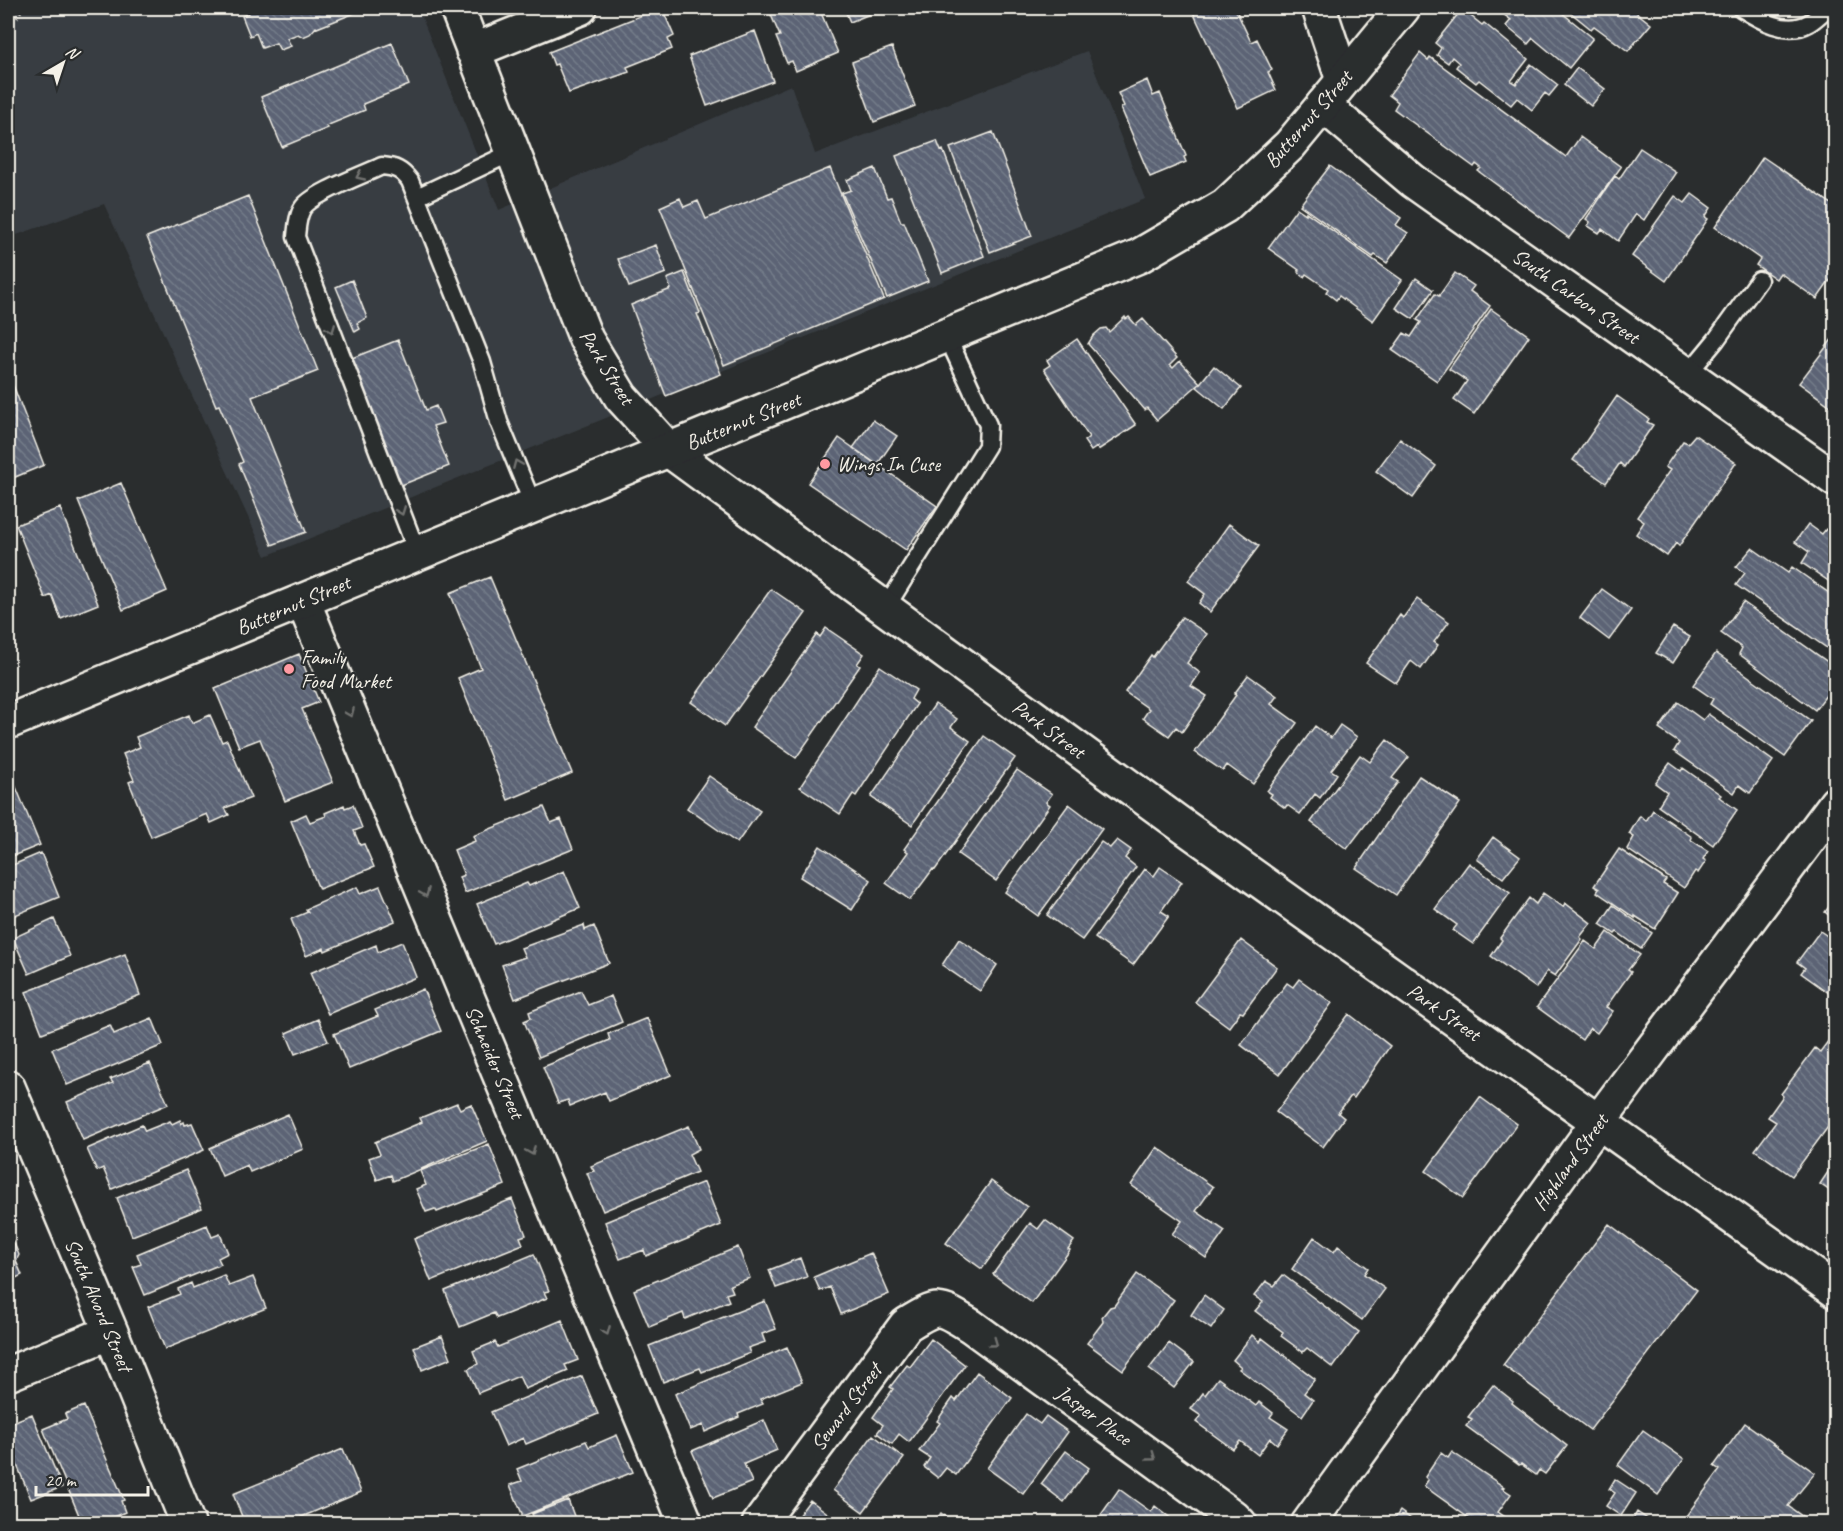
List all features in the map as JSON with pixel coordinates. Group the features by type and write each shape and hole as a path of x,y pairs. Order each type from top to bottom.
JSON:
{"street":[{"name":"Park Street","path":"457,8 586,339 621,397 670,451 1176,821 1836,1291"},
{"path":"473,51 580,8"},
{"path":"1319,8 1343,80"},
{"name":"Butternut Street","path":"8,722 1139,256 1225,206 1290,145 1403,8"},
{"name":"South Carbon Street","path":"1323,105 1413,181 1836,480"},
{"name":"Schneider Street","path":"303,601 686,1524"},
{"name":"Highland Street","path":"1308,1524 1598,1122 1836,803"},
{"name":"South Alvord Street","path":"8,1087 111,1332 188,1524"},
{"name":"Seward Street","path":"759,1524 906,1325 933,1309 946,1310"},
{"name":"Jasper Place","path":"946,1310 1232,1515 1240,1524"},
{"path":"8,1374 111,1332"}],"lane":[{"path":"1741,8 1774,26 1790,28 1807,24 1828,8"},
{"path":"417,197 513,152"},
{"path":"417,552 296,237 298,220 303,207 312,198 382,166 394,167 404,172 410,181 482,362 499,422 534,507"},
{"path":"1687,375 1716,340 1759,280"},
{"path":"885,609 987,446 988,425 947,336"}],"path":[{"path":"8,26 22,8"}],"shaded area":[{"path":"8,8 418,8 499,210 791,85 815,154 1087,51 1145,199 266,556 104,204 8,238"}],"building":[{"path":"246,8 365,9 316,27 310,34 303,37 298,34 287,38 291,46 280,50 276,43 262,48 256,33 250,36 242,16 249,13"},
{"path":"660,8 674,36 668,39 672,49 627,67 629,72 569,93 557,64 554,65 549,52"},
{"path":"768,8 819,8 838,53 796,71 792,61 787,63 776,37 780,36"},
{"path":"844,8 885,8 850,22"},
{"path":"1235,8 1251,42 1257,39 1272,70 1268,72 1276,90 1238,108 1192,10"},
{"path":"1495,8 1556,8 1593,38 1569,68 1533,38 1528,44 1506,26 1511,20"},
{"path":"1565,8 1639,8 1636,12 1651,24 1628,51 1594,26 1591,29"},
{"path":"1462,9 1482,25 1484,23 1528,59 1511,81 1516,84 1531,64 1558,85 1549,96 1545,93 1532,110 1517,98 1511,105 1479,80 1476,83 1456,67 1459,63 1452,57 1448,63 1437,55 1441,48 1435,43"},
{"path":"755,31 773,81 707,106 689,56"},
{"path":"392,43 409,85 363,104 365,110 282,147 261,97"},
{"path":"892,47 915,106 874,122 852,62"},
{"path":"1420,53 1428,60 1430,57 1566,157 1580,137 1621,167 1569,238 1478,171 1481,168 1476,164 1474,167 1394,109 1398,102 1389,95"},
{"path":"1577,68 1605,89 1591,106 1564,85"},
{"path":"1147,80 1153,96 1160,93 1186,156 1184,157 1186,162 1150,177 1121,108 1124,106 1118,93"},
{"path":"993,132 1032,236 990,252 950,148"},
{"path":"937,141 941,151 943,150 984,256 942,273 896,156"},
{"path":"1640,148 1676,172 1644,220 1636,214 1618,241 1602,229 1599,233 1588,226 1590,222 1586,219 1615,176 1619,179"},
{"path":"1763,157 1836,207 1836,272 1817,299 1780,273 1776,279 1756,265 1760,259 1715,227"},
{"path":"1330,166 1401,218 1396,225 1408,233 1387,263 1375,255 1373,257 1300,205"},
{"path":"830,168 884,299 724,365 660,207 680,198 684,207 698,201 706,219"},
{"path":"875,168 887,198 891,197 901,222 904,222 928,281 887,298 842,193 851,190 847,180"},
{"path":"1692,194 1711,208 1705,217 1708,219 1666,281 1632,256 1675,196 1685,203"},
{"path":"248,196 318,371 252,397 306,532 272,545 239,464 243,462 219,405 216,406 147,237"},
{"path":"1297,208 1402,280 1373,321 1339,296 1336,300 1326,292 1328,289 1306,274 1304,277 1298,272 1299,270 1268,248"},
{"path":"656,245 666,273 629,287 618,259"},
{"path":"684,272 700,313 697,314 721,374 666,396 631,305 671,289 667,279"},
{"path":"1455,273 1474,286 1470,291 1490,306 1437,381 1392,350 1404,333 1411,337 1421,322 1417,320 1435,294 1439,296"},
{"path":"1416,278 1433,290 1413,319 1396,308"},
{"path":"352,280 367,318 357,323 360,329 355,332 336,287"},
{"path":"1491,309 1529,336 1474,414 1454,400 1467,381 1449,369"},
{"path":"1125,317 1126,319 1129,317 1136,325 1143,319 1177,358 1170,365 1173,368 1180,361 1200,383 1157,420 1147,408 1145,410 1088,344 1101,329 1106,328 1109,332"},
{"path":"1836,334 1836,410 1799,383"},
{"path":"1077,339 1136,425 1098,450 1097,447 1091,451 1084,441 1089,437 1044,369 1050,365 1047,360"},
{"path":"398,340 426,410 436,406 443,423 433,426 449,466 399,486 354,375 358,375 352,358"},
{"path":"1214,366 1241,388 1224,409 1197,387"},
{"path":"8,372 44,465 8,480"},
{"path":"1617,396 1649,419 1647,422 1653,425 1624,467 1620,463 1606,483 1573,460"},
{"path":"873,420 897,436 877,465 853,448"},
{"path":"1695,435 1736,463 1679,546 1676,543 1667,556 1636,534 1644,522 1637,517 1670,470 1665,467 1683,441 1688,443"},
{"path":"839,438 937,506 906,550 808,483"},
{"path":"1400,439 1436,466 1413,498 1376,471"},
{"path":"121,483 167,591 123,610 78,501"},
{"path":"60,508 98,604 61,619 52,595 45,598 16,525"},
{"path":"1229,524 1259,546 1210,612 1199,603 1205,594 1188,581"},
{"path":"1808,524 1822,534 1826,529 1832,533 1836,532 1836,586 1802,563 1809,552 1795,542"},
{"path":"1752,548 1788,573 1792,567 1836,598 1836,650 1834,653 1736,585 1745,573 1736,567"},
{"path":"490,577 572,773 508,800 458,678 481,668 450,593"},
{"path":"771,589 806,613 725,726 691,702"},
{"path":"1602,589 1631,610 1609,640 1580,618"},
{"path":"1417,599 1449,622 1434,642 1438,645 1421,669 1411,661 1396,683 1366,663 1400,615 1403,618"},
{"path":"1743,602 1836,668 1836,682 1815,710 1739,654 1742,648 1721,633"},
{"path":"1182,617 1207,634 1187,663 1200,673 1191,686 1207,696 1182,732 1176,727 1169,736 1143,718 1149,709 1125,692"},
{"path":"1673,627 1690,637 1673,663 1656,653"},
{"path":"826,628 864,654 857,664 860,666 796,758 752,727 817,634 820,637"},
{"path":"1716,653 1811,721 1785,757 1710,704 1713,699 1693,685"},
{"path":"299,654 319,702 302,709 333,782 285,801 260,739 239,747 215,689"},
{"path":"880,666 916,690 911,699 917,704 856,796 853,794 840,814 800,787"},
{"path":"1248,675 1277,696 1271,704 1297,723 1253,784 1227,765 1223,771 1195,752"},
{"path":"1678,702 1703,720 1708,714 1773,761 1750,793 1739,785 1734,793 1674,751 1679,743 1659,729"},
{"path":"935,704 957,719 951,727 970,741 912,825 871,797"},
{"path":"189,715 192,723 210,715 222,742 227,740 251,798 225,808 229,815 211,823 207,814 151,837 129,782 134,780 123,754 140,747 136,737"},
{"path":"1340,725 1357,737 1331,770 1337,774 1320,798 1315,794 1300,814 1287,805 1285,808 1270,797 1272,794 1267,791 1315,726 1331,738"},
{"path":"984,736 1015,758 935,870 933,869 910,900 886,883 908,852 904,849"},
{"path":"1387,740 1409,757 1392,778 1398,782 1347,849 1311,822 1360,755 1370,762"},
{"path":"1670,763 1681,771 1683,768 1721,795 1719,797 1737,810 1713,845 1658,806 1667,792 1655,783"},
{"path":"1017,770 1052,794 1046,802 1050,805 996,881 958,854"},
{"path":"11,775 40,845 8,858 8,777"},
{"path":"709,776 760,811 737,843 687,808"},
{"path":"1419,776 1460,803 1396,895 1356,868"},
{"path":"1069,804 1102,829 1038,916 1005,892"},
{"path":"344,805 345,808 353,805 362,828 354,831 360,845 364,844 374,867 319,889 291,821 306,814 310,822"},
{"path":"544,807 551,823 561,819 573,849 465,893 459,877 464,875 454,850 475,841 473,836"},
{"path":"1653,810 1708,851 1703,859 1706,861 1698,873 1695,871 1684,888 1627,849 1634,837 1629,834 1640,816 1646,821"},
{"path":"1493,837 1520,857 1503,878 1477,859"},
{"path":"1117,840 1131,850 1125,858 1136,867 1082,940 1047,915 1101,842 1110,848"},
{"path":"820,846 871,880 852,910 800,877"},
{"path":"1619,849 1666,880 1663,884 1678,893 1655,929 1597,892 1599,889 1594,886"},
{"path":"41,853 59,897 8,918 8,867"},
{"path":"1469,863 1510,893 1473,944 1453,930 1457,925 1435,909"},
{"path":"1160,867 1182,882 1161,911 1169,916 1133,965 1095,938 1145,869 1154,876"},
{"path":"564,871 580,908 494,944 477,904 527,883 529,886"},
{"path":"380,886 395,921 325,951 324,948 306,956 291,919 308,912 306,909 357,887 360,894"},
{"path":"1543,893 1563,907 1565,903 1591,923 1555,976 1547,971 1536,988 1491,956 1502,940 1500,938 1529,898 1536,904"},
{"path":"1836,897 1836,921 1825,912"},
{"path":"1613,905 1652,933 1641,949 1617,932 1615,934 1600,924"},
{"path":"54,919 70,956 29,974 13,938"},
{"path":"584,925 585,930 594,926 609,963 515,999 502,965 525,957 521,948"},
{"path":"1820,931 1836,942 1836,998 1801,973 1805,968 1797,962"},
{"path":"1608,932 1640,955 1628,970 1631,972 1606,1007 1613,1011 1597,1033 1590,1028 1582,1040 1537,1007 1585,941 1596,949"},
{"path":"959,939 997,965 980,991 942,965"},
{"path":"1241,940 1277,967 1243,1013 1240,1012 1229,1027 1195,1002"},
{"path":"402,942 416,977 328,1014 310,973 376,945 378,952"},
{"path":"125,954 140,995 42,1033 26,992"},
{"path":"1299,979 1332,1003 1280,1074 1241,1045 1287,983 1293,987"},
{"path":"423,989 441,1031 349,1069 334,1034 378,1016 375,1010"},
{"path":"581,991 588,1005 611,996 622,1022 539,1057 524,1021 531,1018 529,1012"},
{"path":"1349,1014 1390,1046 1354,1098 1351,1096 1338,1113 1344,1118 1323,1147 1276,1112"},
{"path":"152,1018 163,1045 67,1085 52,1049 110,1025 114,1034"},
{"path":"647,1018 671,1075 609,1101 605,1092 570,1106 568,1100 558,1103 543,1067 610,1040 608,1034"},
{"path":"318,1019 328,1041 295,1054 286,1033"},
{"path":"1832,1036 1836,1038 1836,1116 1792,1176 1755,1150 1776,1122 1768,1117 1783,1096 1781,1094 1815,1048 1820,1052"},
{"path":"150,1063 168,1104 83,1140 67,1102 113,1083 110,1079"},
{"path":"1480,1097 1517,1124 1463,1198 1426,1171"},
{"path":"457,1103 460,1109 471,1104 487,1141 393,1181 391,1175 377,1180 369,1158 380,1154 375,1142 422,1122 420,1118"},
{"path":"288,1114 303,1149 250,1172 247,1165 222,1176 210,1148"},
{"path":"180,1120 181,1124 184,1122 185,1125 192,1123 204,1150 112,1189 103,1168 97,1171 87,1149 142,1125 145,1131 170,1121 172,1124"},
{"path":"689,1126 699,1149 689,1154 697,1172 603,1211 587,1173 594,1171 591,1166"},
{"path":"489,1144 505,1185 437,1212 435,1209 426,1212 416,1189 426,1185 420,1171"},
{"path":"1157,1147 1213,1187 1196,1211 1225,1231 1206,1258 1172,1234 1182,1221 1131,1185"},
{"path":"1836,1150 1836,1195 1820,1184 1834,1163 1829,1160"},
{"path":"186,1170 202,1208 132,1236 117,1198"},
{"path":"991,1181 1027,1207 982,1269 946,1243"},
{"path":"704,1182 721,1225 646,1256 644,1250 620,1259 605,1222"},
{"path":"512,1199 526,1235 520,1237 523,1244 431,1281 414,1239"},
{"path":"1045,1220 1074,1241 1032,1303 993,1274 1030,1223 1038,1229"},
{"path":"1609,1224 1697,1290 1590,1430 1503,1365"},
{"path":"207,1225 212,1237 220,1234 228,1253 218,1258 221,1264 145,1295 133,1267 141,1264 137,1254"},
{"path":"1314,1237 1334,1252 1338,1246 1368,1268 1364,1274 1385,1289 1362,1320 1292,1269"},
{"path":"8,1239 13,1241 19,1255 16,1261 22,1275 8,1282"},
{"path":"738,1247 750,1278 730,1285 733,1292 726,1294 729,1301 685,1319 683,1313 649,1327 634,1290"},
{"path":"871,1253 889,1294 841,1314 830,1287 820,1291 814,1277"},
{"path":"534,1254 549,1291 544,1292 547,1298 497,1318 494,1313 460,1327 445,1291"},
{"path":"800,1258 807,1277 776,1288 769,1270"},
{"path":"1137,1274 1174,1300 1123,1370 1087,1343 1103,1322 1102,1317 1110,1307 1114,1306"},
{"path":"224,1275 229,1286 253,1277 266,1308 165,1349 148,1307 180,1294 178,1289 191,1283 193,1288"},
{"path":"1283,1275 1359,1332 1333,1368 1307,1348 1303,1352 1281,1336 1283,1332 1255,1311 1263,1302 1254,1296 1266,1281 1274,1286"},
{"path":"1204,1295 1224,1310 1211,1329 1191,1315"},
{"path":"765,1301 776,1329 762,1334 765,1342 748,1348 750,1353 702,1372 700,1368 663,1382 649,1346"},
{"path":"562,1320 578,1360 565,1365 568,1371 525,1389 519,1376 478,1393 468,1369 478,1364 473,1351 495,1342 498,1347"},
{"path":"1252,1335 1260,1342 1262,1338 1315,1379 1304,1393 1313,1400 1302,1416 1239,1369 1241,1367 1233,1360"},
{"path":"442,1336 451,1358 422,1370 414,1347"},
{"path":"931,1339 965,1365 909,1442 899,1434 892,1444 877,1433 883,1425 873,1417 893,1389 890,1387 907,1365 910,1367"},
{"path":"1169,1343 1194,1362 1174,1388 1149,1369"},
{"path":"787,1347 802,1382 760,1399 763,1404 738,1414 739,1417 705,1432 703,1425 690,1430 675,1394"},
{"path":"977,1372 1012,1398 956,1475 946,1468 938,1478 924,1467 930,1458 919,1451 940,1423 937,1421 953,1398 956,1401"},
{"path":"582,1376 598,1414 526,1444 523,1438 506,1446 491,1412"},
{"path":"1218,1378 1256,1406 1259,1402 1273,1413 1270,1417 1288,1429 1277,1444 1270,1438 1258,1455 1240,1441 1233,1449 1196,1422 1201,1416 1191,1409"},
{"path":"1493,1385 1513,1401 1512,1403 1567,1446 1545,1474 1539,1470 1536,1475 1521,1464 1519,1465 1466,1426 1472,1419 1468,1417"},
{"path":"84,1406 124,1500 121,1501 125,1512 97,1524 86,1524 84,1519 81,1520 43,1429 67,1419 65,1414"},
{"path":"32,1414 62,1487 31,1499 8,1443 8,1424"},
{"path":"1026,1414 1040,1424 1046,1416 1068,1432 1023,1494 987,1468"},
{"path":"764,1420 777,1450 744,1464 752,1482 713,1498 692,1451"},
{"path":"1745,1423 1815,1473 1788,1506 1813,1524 1696,1524 1686,1516 1720,1470 1714,1466"},
{"path":"1643,1430 1684,1459 1658,1495 1618,1465"},
{"path":"617,1435 633,1472 523,1516 510,1485 522,1481 517,1469 586,1441 589,1447"},
{"path":"873,1435 904,1458 863,1512 833,1490"},
{"path":"343,1449 361,1492 285,1524 245,1524 233,1494"},
{"path":"1066,1451 1089,1468 1064,1502 1041,1484"},
{"path":"1452,1452 1511,1494 1498,1512 1505,1517 1500,1524 1477,1524 1424,1486 1428,1480 1425,1477 1441,1453 1448,1458"},
{"path":"1615,1479 1636,1493 1621,1516 1606,1506 1615,1493 1609,1489"},
{"path":"1119,1489 1151,1512 1155,1506 1178,1524 1098,1524 1096,1522"},
{"path":"568,1500 577,1524 536,1524 532,1514"},
{"path":"810,1500 842,1524 792,1524"},
{"path":"1400,1511 1418,1524 1391,1524"},
{"path":"1637,1512 1655,1524 1630,1524"},
{"path":"941,1513 955,1524 933,1524"},
{"path":"363,1518 366,1524 349,1524"}],"place":[{"name":"Wings In Cuse","path":"825,464"},
{"name":"Family Food Market","path":"289,669"}]}
